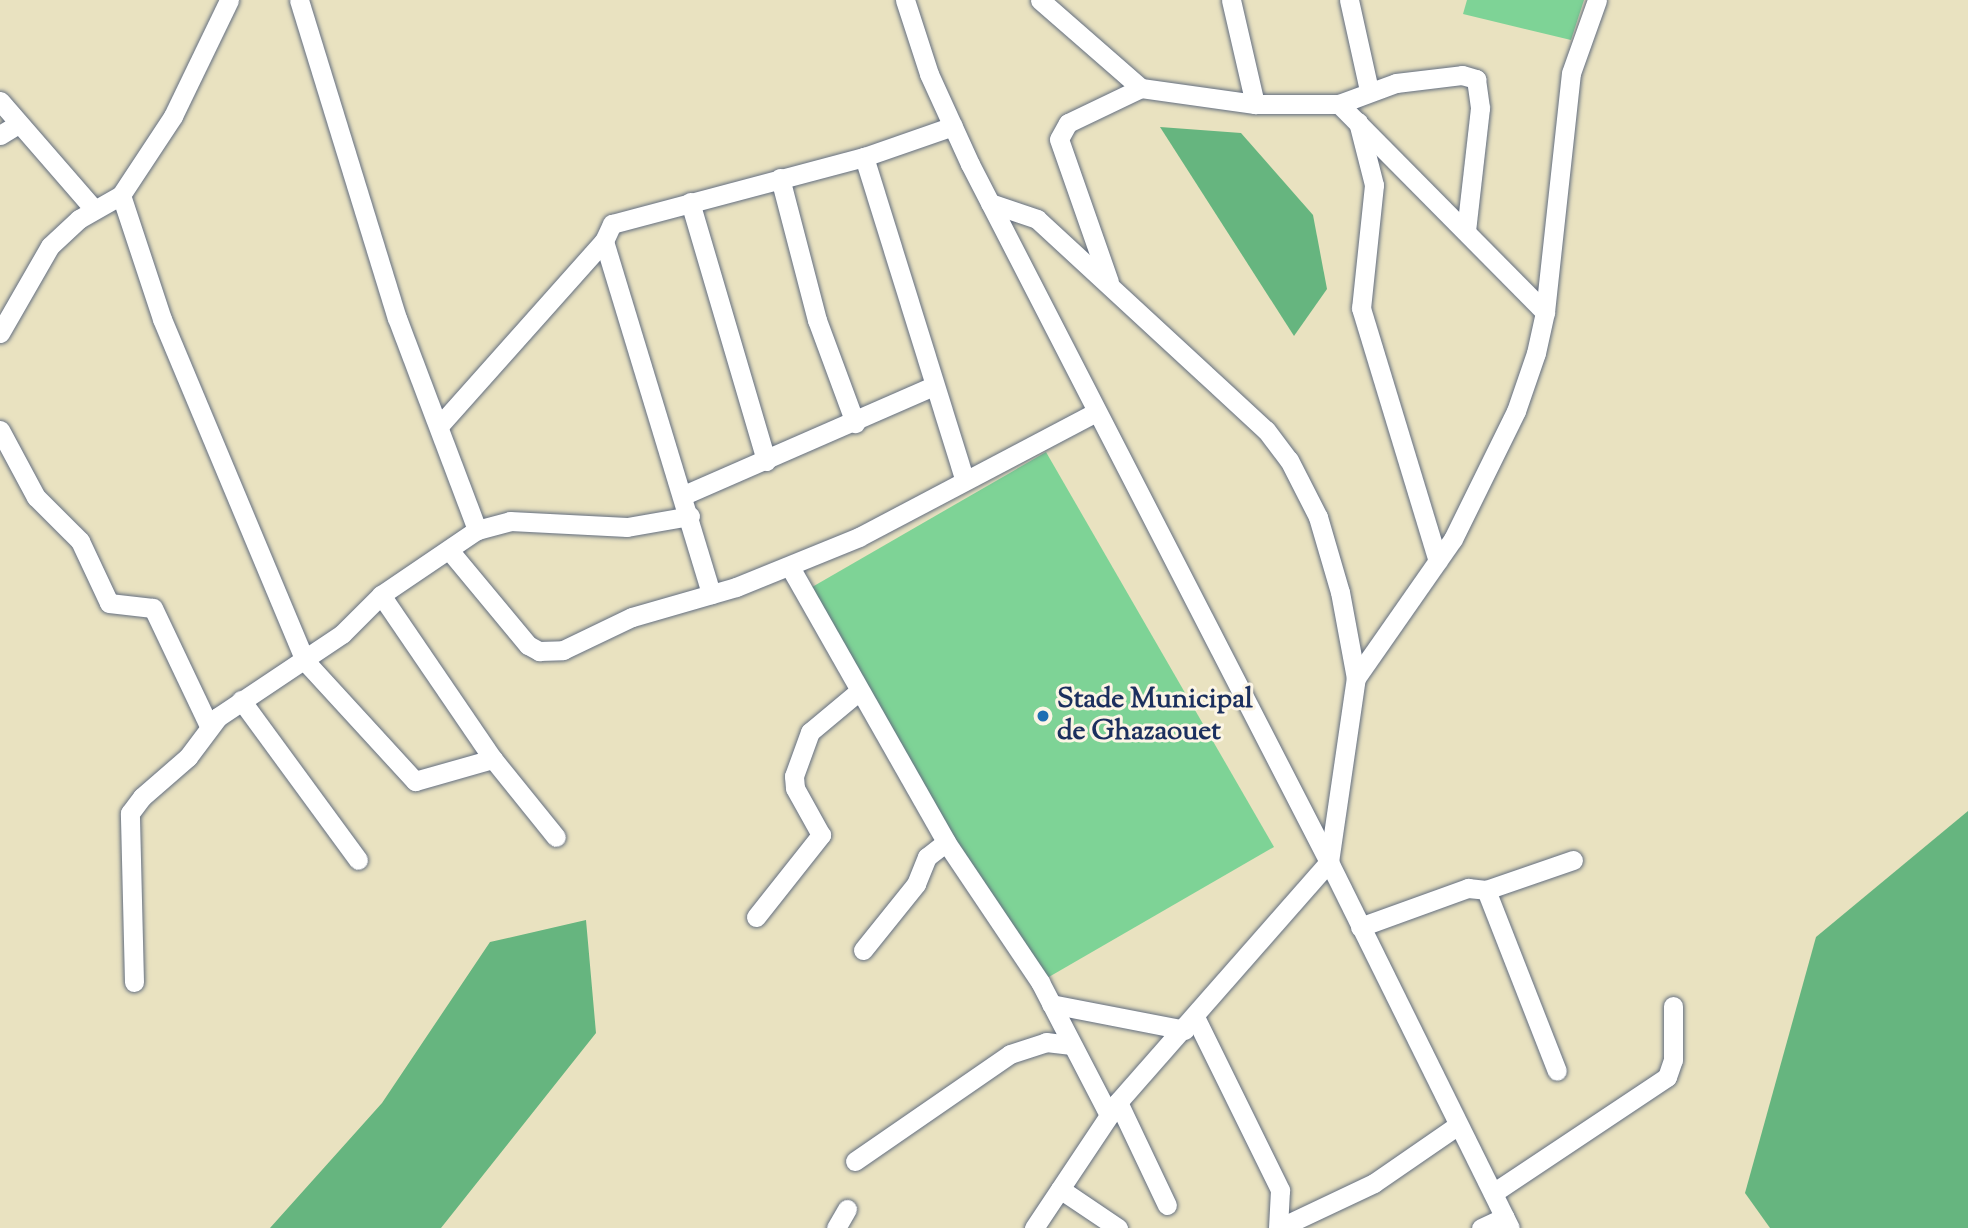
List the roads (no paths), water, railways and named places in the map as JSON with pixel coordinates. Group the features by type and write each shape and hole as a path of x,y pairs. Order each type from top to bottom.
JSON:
{"street":[{"path":"0,333 9,298 50,246 94,209 121,195 173,116 229,0"},
{"path":"299,0 364,217 477,530"},
{"path":"905,0 953,126 990,204 1329,862 1508,1223 1480,1228"},
{"path":"1040,0 1140,88 1255,104 1339,104 1369,90 1420,78 1462,75 1476,79 1480,108 1466,231"},
{"path":"1231,0 1255,104"},
{"path":"1349,0 1369,90"},
{"path":"1356,678 1438,561 1516,411 1545,312 1571,73 1597,0"},
{"path":"1111,286 1059,139 1069,123 1140,88"},
{"path":"0,101 94,209"},
{"path":"1339,104 1545,312"},
{"path":"1358,122 1374,185 1361,307 1438,561"},
{"path":"0,135 18,124"},
{"path":"439,426 604,241 608,229 618,220 864,157 953,126"},
{"path":"864,157 964,479"},
{"path":"780,178 817,320 855,423"},
{"path":"121,195 162,318 305,661 415,781 493,759"},
{"path":"690,202 766,461"},
{"path":"990,204 1037,219 1266,430 1289,460 1325,538 1356,678 1329,862 1190,1024 1113,1108 1034,1228"},
{"path":"604,241 684,495 711,594"},
{"path":"684,495 855,423 933,386"},
{"path":"449,551 490,603 539,651 563,650 632,617 790,568 859,537 964,479 1096,412"},
{"path":"0,430 36,497 80,541 109,603 153,608 209,726"},
{"path":"134,982 127,822 133,806 188,757 209,726 241,700 305,661 342,634 381,595 477,530 510,521 627,527 690,516"},
{"path":"790,568 858,692 947,842 1051,1004 1072,1045 1113,1108 1167,1205"},
{"path":"381,595 493,759 556,836"},
{"path":"756,917 821,835 795,788 794,776 810,732 858,692"},
{"path":"241,700 358,860"},
{"path":"863,950 916,884 927,857 947,842"},
{"path":"1360,928 1468,888 1486,890 1573,860"},
{"path":"1486,890 1557,1071"},
{"path":"1051,1004 1190,1024"},
{"path":"1493,1193 1667,1077 1673,1060 1673,1006"},
{"path":"1190,1024 1280,1190 1279,1228 1374,1183 1458,1125"},
{"path":"855,1161 1010,1054 1046,1042 1072,1045"},
{"path":"1060,1189 1118,1228"},
{"path":"836,1228 846,1209"}],"place":[{"name":"Stade Municipal de Ghazaouet","path":"1043,716"}]}
